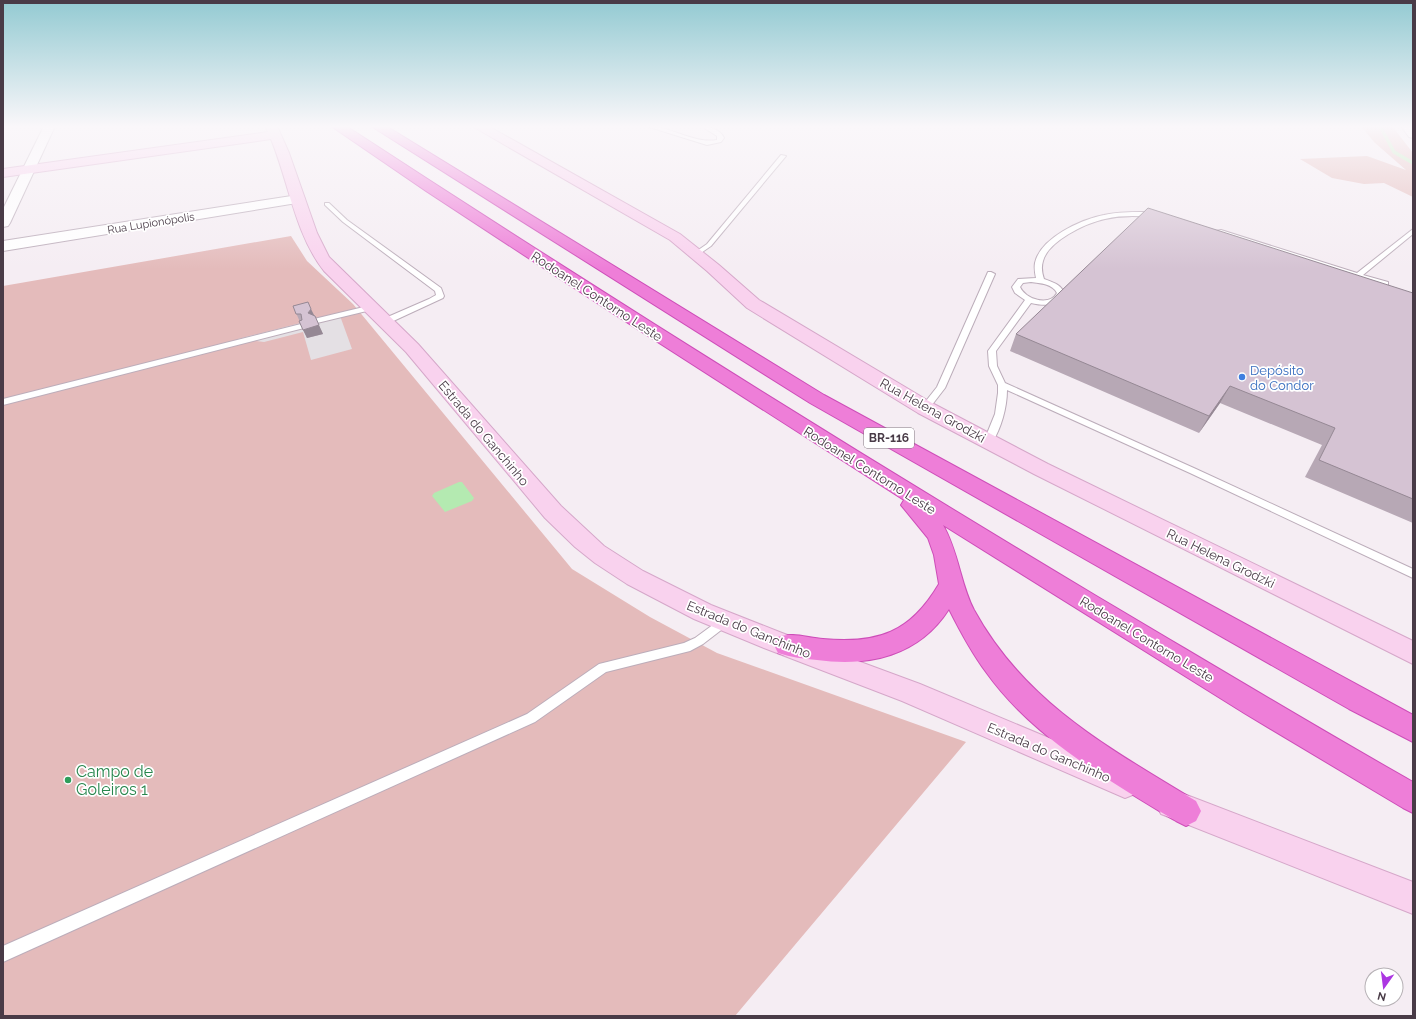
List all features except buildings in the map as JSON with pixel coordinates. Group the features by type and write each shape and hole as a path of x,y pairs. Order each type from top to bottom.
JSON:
{"highway":[{"name":"Rodoanel Contorno Leste","path":"408,174 496,232 961,527 1337,755 1413,798"},
{"name":"Rodoanel Contorno Leste","path":"454,174 818,399 1413,729"},
{"path":"805,429 913,506 927,520 937,535 944,551 952,584 973,630 992,660 1009,681 1066,735 1097,757 1186,810"},
{"path":"788,645 841,652 864,651 887,646 908,635 924,623 938,607 952,584"}],"main road":[{"name":"Estrada do Ganchinho","path":"290,174 310,233 322,258 330,268 372,307 423,360 532,490 577,536 602,556 640,580 690,606 725,621 923,698 1186,810 1360,876 1413,898"},
{"name":"Rua Helena Grodzki","path":"564,174 655,224 675,237 696,254 753,304 925,408 1140,518 1413,653"}],"street":[{"path":"3,223 28,174"},
{"name":"Rua Lupionópolis","path":"3,246 298,199"}],"lane":[{"path":"696,254 709,245 768,174"},
{"path":"327,204 345,220 438,290 440,296 432,301 386,321"},
{"path":"1040,280 1039,261 1047,247 1070,230 1087,221 1132,212 1164,216"},
{"path":"1214,230 1250,240 1392,286"},
{"path":"1358,275 1413,231"},
{"path":"925,408 941,388 991,274"},
{"path":"1040,280 1056,288 1060,295 1058,298 1050,302 1030,300 1019,294 1016,287 1021,281 1040,280"},
{"path":"989,442 1004,396 1002,386 993,366 992,351 1030,300"},
{"path":"317,321 372,307"},
{"path":"3,402 301,326"},
{"path":"1002,386 1194,472 1413,574"},
{"path":"3,954 531,718 603,668 686,647 699,640 725,621"}],"shaded area":[{"path":"1325,174 1413,174 1413,197 1384,183 1364,184 1332,178"},
{"path":"291,236 307,261 353,304 572,569 650,617 717,653 966,742 735,1016 3,1016 3,286"},
{"path":"339,313 352,349 311,360 303,332 264,342 238,339"},
{"path":"462,482 474,498 472,501 445,512 432,496 434,493"}],"place":[{"name":"Depósito do Condor","path":"1242,377"},
{"name":"Campo de Goleiros 1","path":"68,780"}]}
